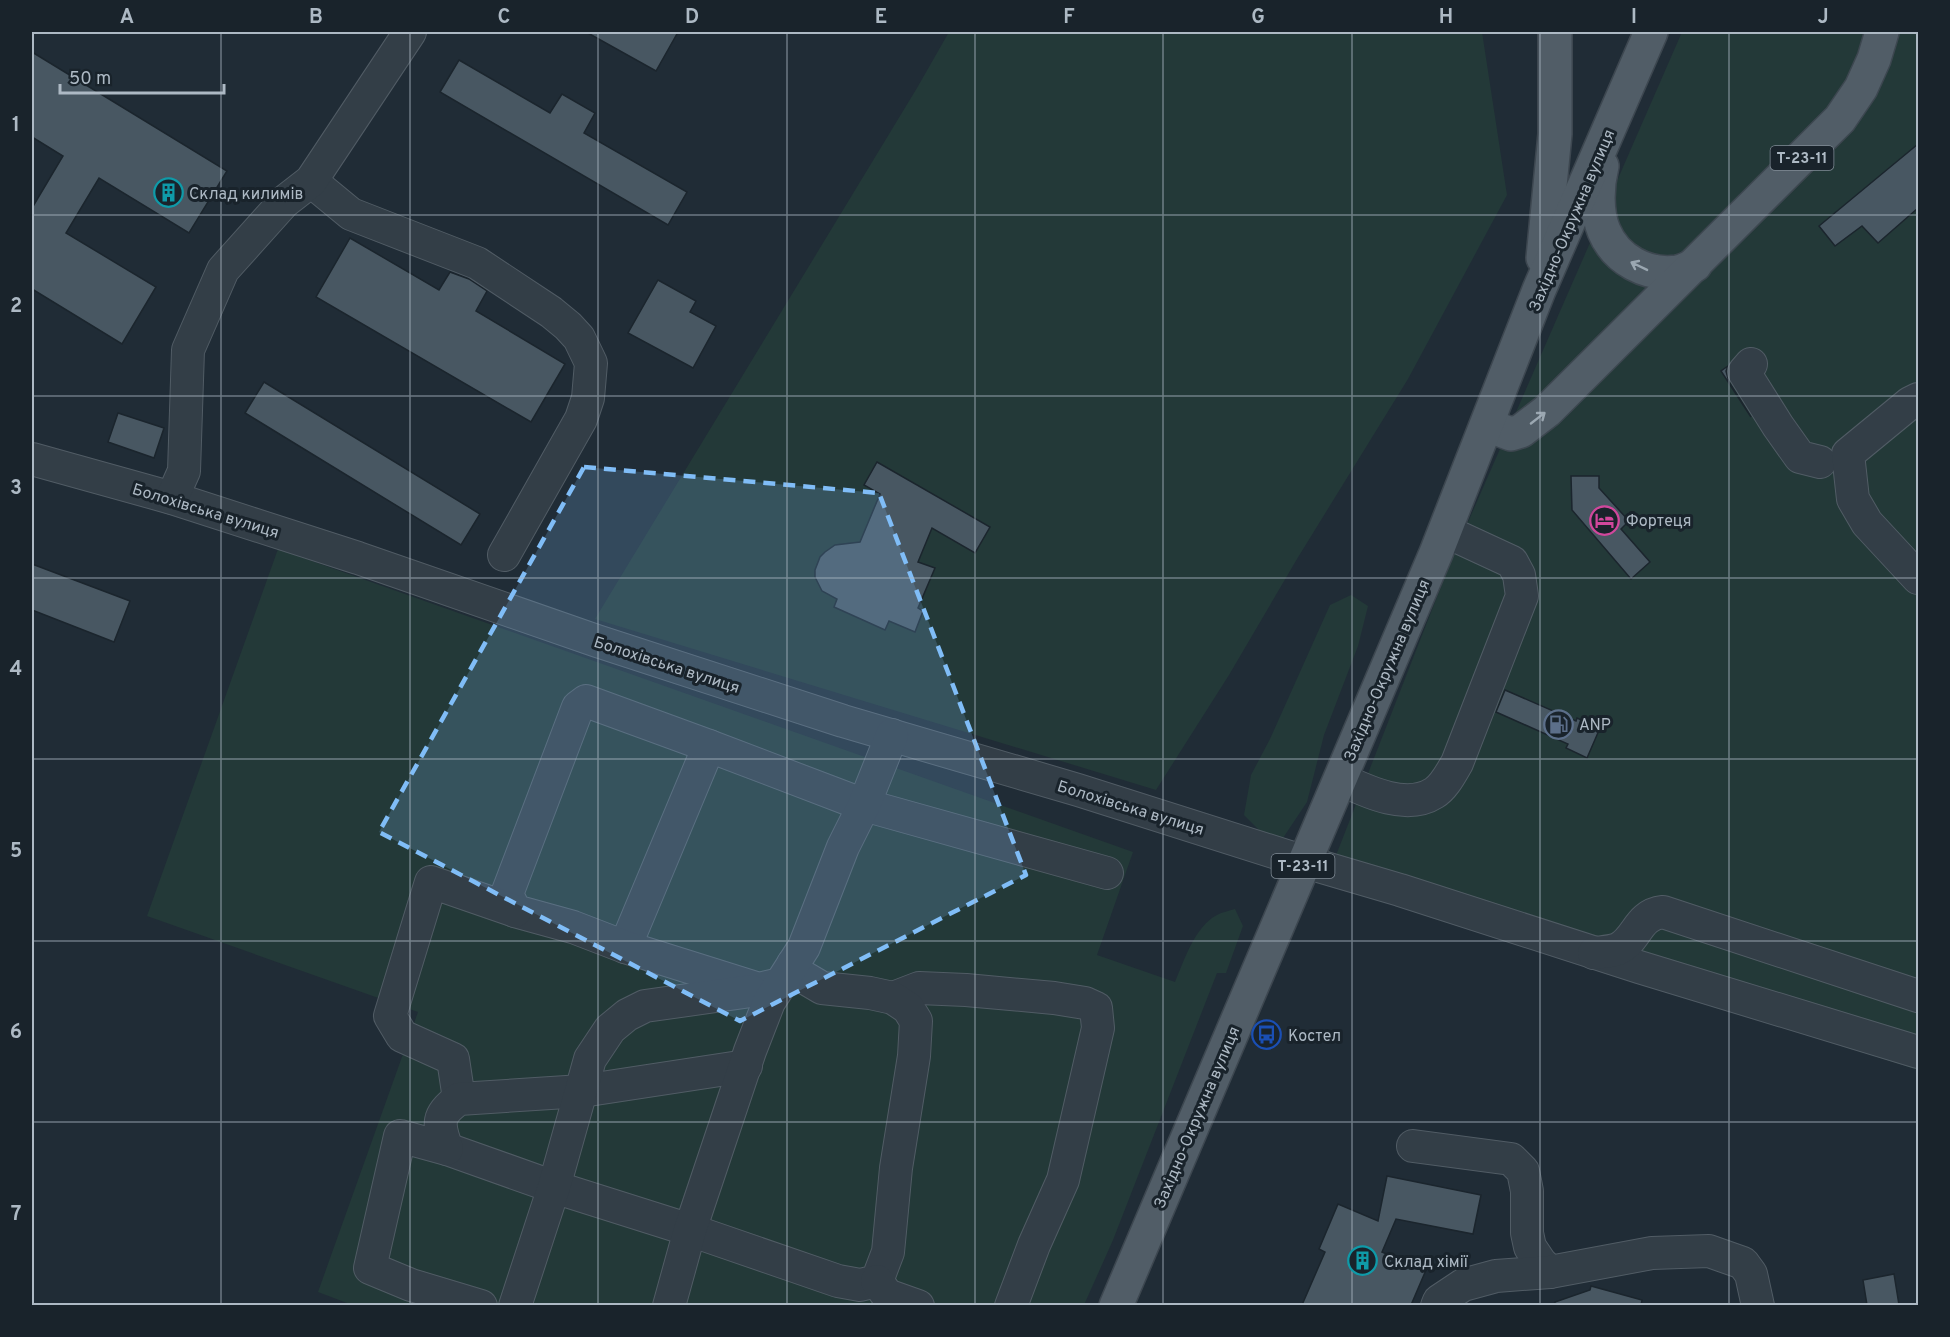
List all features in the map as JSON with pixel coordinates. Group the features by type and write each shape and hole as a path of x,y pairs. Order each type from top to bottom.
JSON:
{"main road":[{"name":"Т-23-11","path":"1539,290 1555,134 1555,32"},
{"name":"Західно-Окружна вулиця","path":"1116,1305 1444,531 1539,290 1651,32"},
{"name":"Т-23-11","path":"1486,424 1511,434 1521,431 1547,411 1695,265 1840,119 1861,88 1874,59 1882,32"},
{"path":"1610,129 1600,171 1598,205 1603,230 1611,245 1624,258 1642,269 1679,272 1695,265"}],"street":[{"path":"172,498 184,471 188,350 223,270 284,202 311,181 410,32"},
{"path":"311,181 351,214 477,264 551,312 579,338 587,352 591,363 588,398 580,419 504,555"},
{"path":"1751,364 1744,372 1778,426 1800,457 1820,462"},
{"path":"1918,399 1848,454 1853,499 1867,524 1918,578"},
{"name":"Болохівська вулиця","path":"32,459 172,498 358,558 597,641 892,735 1400,890 1594,953 1633,954 1918,1052"},
{"path":"1340,779 1374,795 1397,799 1416,799 1434,793 1457,763 1522,596 1520,575 1512,562 1444,531"},
{"path":"515,911 507,894 578,707 586,701 864,805 1107,873"},
{"path":"669,1305 690,1230 777,979 804,947 843,847 864,805 892,735"},
{"path":"625,947 709,746"},
{"path":"459,1099 453,1059 402,1036 390,1016 431,882 515,911 573,927 625,947 777,979"},
{"path":"1633,954 1645,919 1657,913 1670,914 1918,996"},
{"path":"515,1305 554,1186 590,1059 610,1029 627,1015 645,1006 800,975 822,988 894,998 908,1008 916,1021 914,1056 896,1168 888,1252 877,1281"},
{"path":"894,998 919,988 966,990 1054,998 1085,1003 1096,1008 1097,1037 1063,1180 1034,1245 1011,1305"},
{"path":"447,1149 440,1120 445,1108 459,1099 582,1090 746,1066"},
{"path":"481,1305 411,1285 370,1268 400,1136 447,1149 838,1281 860,1285 877,1281"},
{"path":"1413,1146 1511,1159 1523,1171 1527,1191 1527,1233 1530,1247 1550,1272"},
{"path":"1437,1305 1439,1301 1463,1285 1496,1276 1550,1272 1652,1253 1709,1251 1743,1263 1751,1274 1758,1305"},
{"path":"877,1281 887,1295 918,1305"}],"highlighted area":[{"path":"584,467 879,493 1026,875 740,1021 379,832"}],"green space":[{"path":"949,32 1482,32 1507,195 1408,379 1297,559 1229,675 1156,790 595,619"},
{"path":"1682,32 1918,32 1918,1070 1326,881 1451,561"},
{"path":"278,549 1133,852 1097,955 1175,982 1191,945 1202,927 1217,915 1235,909 1243,926 1226,973 1217,973 1113,1240 1084,1305 355,1306 318,1292 418,1012 147,916"},
{"path":"1351,595 1368,606 1358,646 1324,735 1307,802 1283,838 1262,833 1244,815 1251,775 1270,739 1330,605"}],"building":[{"path":"586,32 678,32 656,71"},
{"name":"Склад килимів","path":"32,52 227,171 189,233 99,178 66,233 156,287 122,344 32,289 32,208 63,156 32,137"},
{"path":"459,60 550,113 562,94 595,113 584,133 687,192 668,225 440,92"},
{"path":"1918,144 1918,208 1878,243 1862,226 1835,246 1819,226"},
{"path":"350,238 439,290 450,272 469,279 487,291 476,311 565,364 531,422 316,297"},
{"path":"658,280 696,301 690,312 716,326 693,368 628,333"},
{"path":"1728,366 1726,371 1729,382 1751,417 1721,371"},
{"path":"264,382 480,514 461,545 245,413"},
{"path":"118,413 164,428 154,458 108,442"},
{"path":"877,462 990,527 975,553 932,528 918,562 935,568 918,608 923,611 915,632 889,621 885,630 834,607 837,599 822,591 815,577 820,557 825,552 835,545 860,542 880,494 864,485"},
{"path":"1571,476 1599,476 1599,488 1629,521 1621,529 1650,562 1631,579 1572,510"},
{"path":"32,564 130,601 114,642 32,610"},
{"name":"ANP","path":"1505,690 1576,721 1577,718 1600,728 1587,758 1566,748 1568,744 1496,712"},
{"name":"Склад хімії","path":"1387,1176 1481,1195 1473,1234 1396,1219 1382,1252 1426,1270 1411,1305 1302,1305 1325,1252 1319,1249 1338,1204 1378,1221"},
{"path":"1894,1274 1899,1305 1867,1305 1863,1280"},
{"path":"1591,1286 1642,1300 1641,1305 1555,1305 1555,1302 1590,1290"}],"place":[{"name":"Склад килимів","path":"168,193"},
{"name":"Фортеця","path":"1605,520"},
{"name":"ANP","path":"1558,724"},
{"name":"Костел","path":"1267,1035"},
{"name":"Склад хімії","path":"1363,1261"}]}
